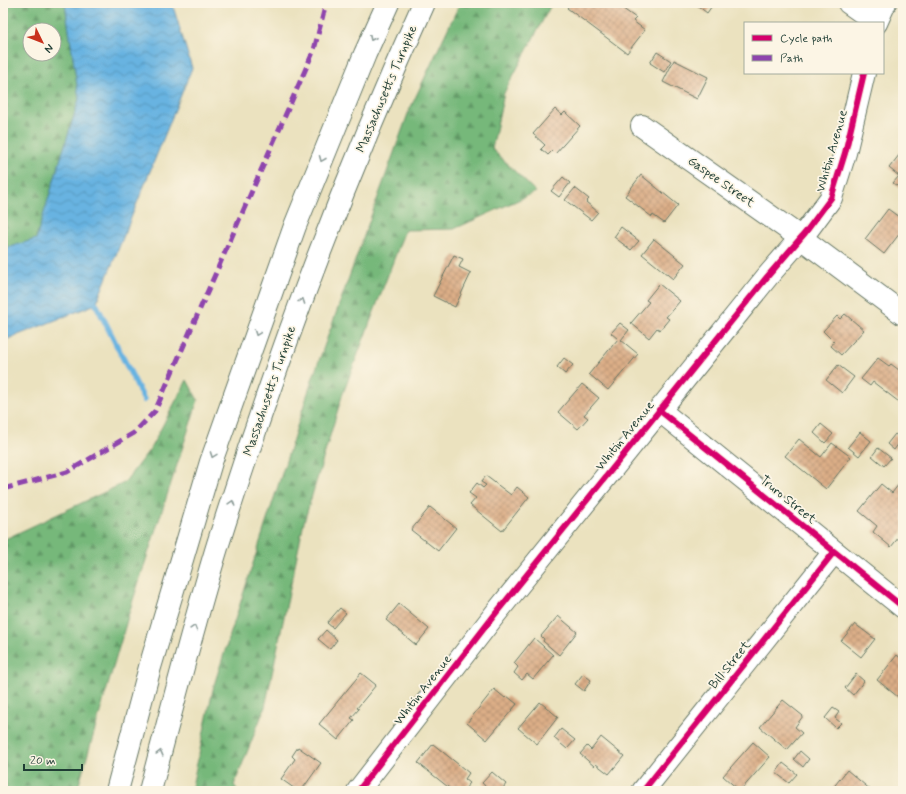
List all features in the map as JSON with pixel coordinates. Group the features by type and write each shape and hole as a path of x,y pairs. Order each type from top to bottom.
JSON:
{"main road":[{"path":"117,791 150,667 211,462 295,226 365,54 388,3"},
{"name":"Massachusetts Turnpike","path":"150,791 188,648 218,544 285,346 350,175 379,104 424,3"},
{"path":"849,3 875,22"},
{"path":"876,22 885,3"},
{"name":"Whitin Avenue","path":"358,791 496,613 767,277 801,238 831,198 845,153 864,74"},
{"name":"Gaspee Street","path":"642,126 801,238 903,314"},
{"name":"Truro Street","path":"659,410 834,552 899,597"},
{"name":"Bill Street","path":"643,791 834,552"}],"green space":[{"path":"3,3 65,3 79,99 36,239 3,249"},
{"path":"460,3 552,3 504,93 492,149 536,192 454,229 405,230 342,396 304,522 265,707 234,785 238,791 191,791 214,685 312,380 409,111"},
{"path":"187,380 198,400 132,603 77,791 3,791 3,540 124,483 150,449"}],"water":[{"path":"65,3 172,3 192,68 96,304 3,341 3,249 36,239 79,99"}],"building":[{"path":"571,3 609,3 617,9 619,6 636,18 633,21 645,30 627,53 567,8"},
{"path":"700,3 714,3 707,13 698,6"},
{"path":"657,52 671,61 664,72 650,63"},
{"path":"674,60 708,77 697,99 663,82"},
{"path":"555,109 562,115 565,112 580,126 555,154 552,151 548,155 541,149 545,145 533,134"},
{"path":"903,150 903,190 893,183 899,176 889,168"},
{"path":"641,175 678,205 664,223 653,215 652,217 625,196"},
{"path":"563,177 570,183 559,197 551,191"},
{"path":"575,188 589,199 586,202 598,212 591,220 565,200"},
{"path":"888,209 903,220 903,229 884,254 865,239"},
{"path":"621,227 639,241 631,250 614,237"},
{"path":"654,239 685,264 673,279 642,254"},
{"path":"454,255 463,259 459,267 471,273 455,307 433,296"},
{"path":"659,284 680,301 666,317 669,319 660,330 657,328 649,338 631,323 649,302 646,300"},
{"path":"845,314 864,330 841,355 831,346 834,342 823,331 837,316 840,319"},
{"path":"620,323 629,330 621,340 638,354 608,390 589,374 618,339 611,333"},
{"path":"564,358 573,365 565,374 557,367"},
{"path":"878,358 889,366 891,364 903,373 903,405 873,382 870,386 861,379"},
{"path":"838,365 854,377 842,393 826,380"},
{"path":"582,384 599,398 584,415 588,418 578,429 558,412"},
{"path":"821,424 833,434 825,443 814,433"},
{"path":"860,432 871,441 859,456 848,447"},
{"path":"895,434 902,439 894,450 887,444"},
{"path":"799,439 821,457 832,443 851,457 826,489 785,456"},
{"path":"878,448 891,458 884,466 872,456"},
{"path":"903,451 903,460 898,457"},
{"path":"486,476 511,495 517,487 529,497 502,531 470,505 476,498 469,493 477,483 483,488 486,485 481,482"},
{"path":"881,484 892,493 899,484 903,487 903,532 891,547 873,532 877,526 859,511"},
{"path":"430,507 456,528 438,551 411,530"},
{"path":"399,604 429,629 416,645 386,620"},
{"path":"340,608 346,613 333,628 327,623"},
{"path":"558,616 577,632 559,655 543,641 544,639 541,636"},
{"path":"855,624 875,639 861,657 841,641"},
{"path":"326,630 337,640 330,649 318,639"},
{"path":"534,638 553,655 533,679 527,674 522,680 514,673 518,667 514,663"},
{"path":"897,655 903,660 903,701 877,680"},
{"path":"361,673 376,685 357,708 359,709 351,718 354,720 338,740 319,724"},
{"path":"583,674 591,680 584,691 575,684"},
{"path":"856,674 864,681 853,695 845,688"},
{"path":"494,689 505,698 507,696 517,704 487,740 467,723"},
{"path":"783,700 803,716 795,727 802,733 787,750 760,727"},
{"path":"540,702 558,717 537,744 518,728"},
{"path":"833,708 839,712 835,718 841,723 836,728 825,718"},
{"path":"561,729 575,740 567,749 554,738"},
{"path":"601,737 624,756 609,774 596,764 594,766 580,754 587,746 591,750"},
{"path":"753,742 770,757 740,791 723,776"},
{"path":"433,744 469,773 465,779 470,783 463,791 459,791 457,789 453,791 418,763"},
{"path":"298,747 321,763 301,791 298,791 281,779 295,759 292,756"},
{"path":"800,751 809,759 803,767 794,759"},
{"path":"783,763 797,774 789,783 776,773"},
{"path":"847,770 872,791 834,791 832,789"},
{"path":"492,772 506,784 501,791 491,791 482,783"}],"waterway":[{"path":"96,304 144,400"}],"marked path":[{"path":"3,489 67,472 134,433 155,411 314,50 325,3"}],"cycle path":[{"path":"358,791 496,613 767,277 805,233 831,198 845,153 864,74"},
{"path":"659,410 903,607"},
{"path":"643,791 834,552"}]}
